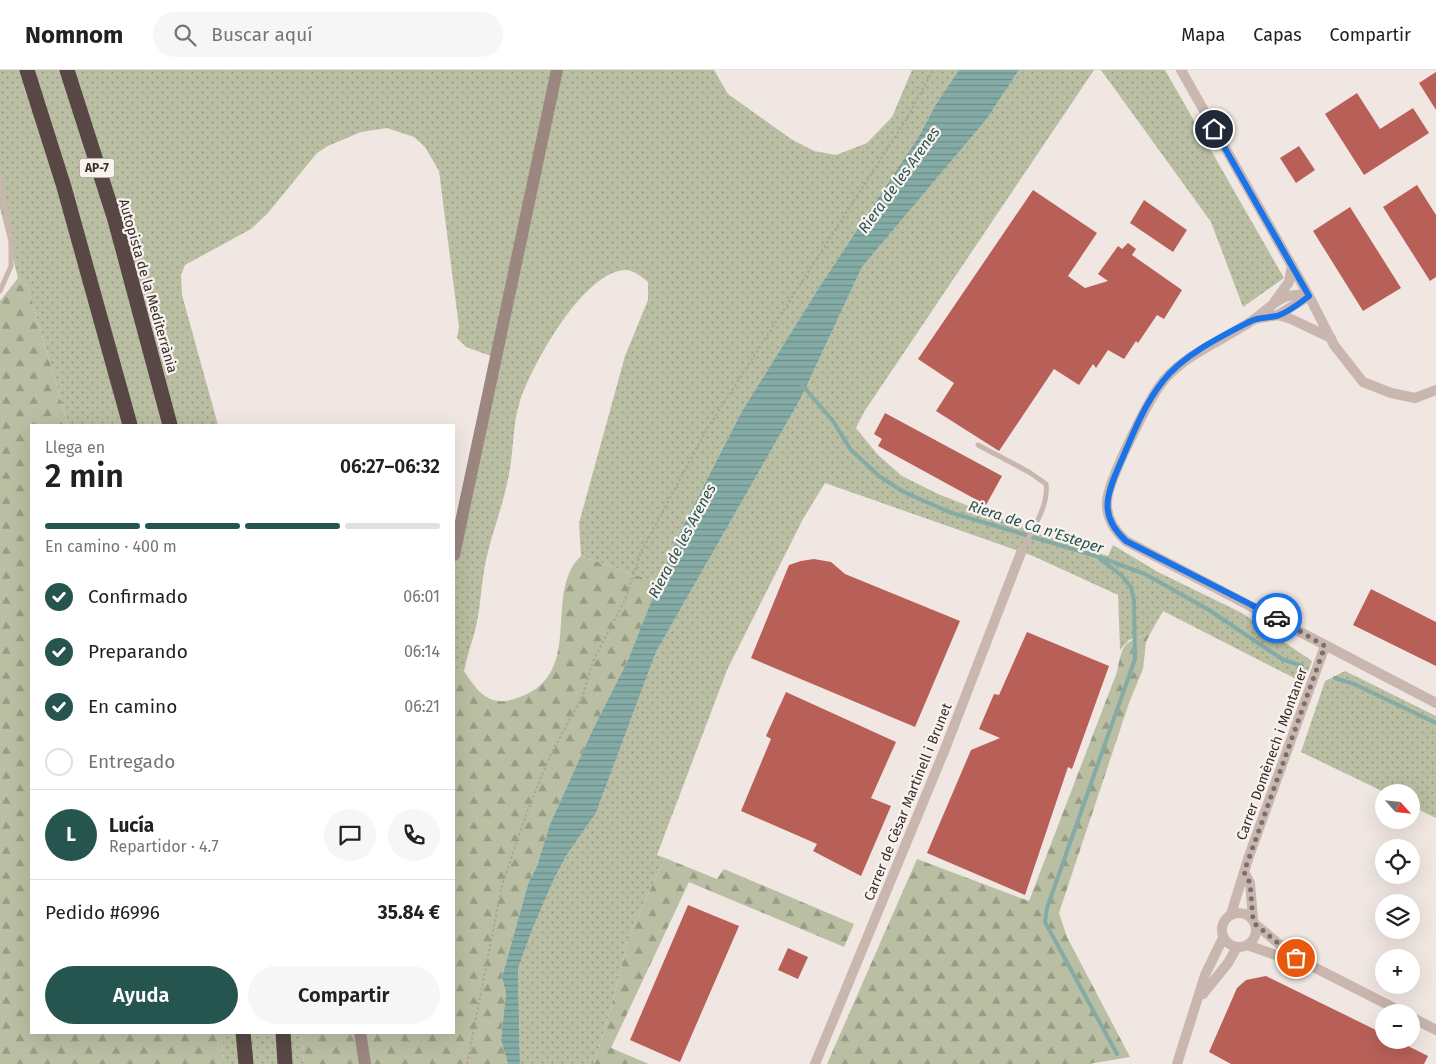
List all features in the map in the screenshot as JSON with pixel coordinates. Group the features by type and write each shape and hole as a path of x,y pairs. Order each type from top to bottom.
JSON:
{"highway":[{"name":"AP-7","path":"27,70 64,187 130,424"},
{"name":"Autopista de la Mediterrània","path":"67,70 114,220 170,424"},
{"path":"244,1034 246,1064"},
{"path":"283,1034 285,1064"}],"main road":[{"path":"455,551 557,70"},
{"path":"360,1034 365,1064"}],"street":[{"path":"1181,70 1292,265 1331,338 1364,382 1391,393 1415,398 1436,390"},
{"path":"1273,304 1289,282 1292,265"},
{"path":"1309,296 1296,293 1273,304 1253,320 1189,358 1164,380 1151,398 1108,490 1108,514 1118,534 1126,541 1436,703"},
{"path":"1253,320 1278,315 1309,296"},
{"path":"1278,315 1291,319 1331,338"},
{"name":"Carrer de Cèsar Martinell i Brunet","path":"815,1064 945,749 1022,550"},
{"name":"Carrer Domènech i Montaner","path":"1232,914 1244,872 1325,646"},
{"path":"1200,999 1242,946 1255,936 1250,883 1244,872"},
{"path":"1177,1064 1200,999 1205,976 1223,938 1222,927 1227,917 1232,914 1243,913 1296,958 1386,1004"},
{"path":"1223,938 1227,942 1279,956 1296,958"},
{"path":"1420,1022 1436,1030"}],"lane":[{"path":"0,178 11,239 10,266 0,291"},
{"path":"978,445 1029,472 1046,484 1048,495 1022,550"}],"path":[{"path":"467,1064 486,959 502,885 527,812 551,754 583,695 592,663 620,613 641,552 707,429 901,128 932,70"}],"green space":[{"path":"0,70 714,70 728,94 791,139 814,151 836,155 867,143 892,117 912,70 959,70 936,104 919,136 820,286 742,411 676,540 663,577 647,579 581,556 579,523 625,356 648,300 648,282 635,272 625,270 609,275 593,286 576,303 547,344 520,401 508,479 486,560 477,622 464,671 455,668 455,523 491,356 466,347 457,338 459,327 439,171 425,147 414,137 387,128 361,132 328,146 317,153 267,214 251,229 185,265 181,275 182,295 218,424 68,424 28,287 18,278 0,208"},
{"path":"1019,70 1094,70 864,412 856,428 877,454 902,476 938,494 1040,534 1108,556 1113,545 1158,572 1242,613 1312,661 1304,683 1163,611 1150,634 1129,640 1120,650 1118,595 1033,556 825,483 803,519 727,670 657,855 665,858 630,933 594,1064 520,1064 518,969 554,879 566,856 596,813 656,652 801,398 862,267 986,120"},
{"path":"1101,70 1165,70 1284,278 1243,307 1211,222"},
{"path":"18,278 28,287 68,424 30,424 30,1034 222,1034 223,1064 0,1064 0,301"},
{"path":"581,556 647,579 663,577 628,660 593,729 550,824 537,866 528,884 502,977 506,993 501,1040 508,1064 304,1064 301,1034 455,1034 455,668 464,671 478,690 495,701 511,700 535,689 550,674 557,655 564,592 569,573"},
{"path":"1150,634 1146,642 1143,669 1129,703 1059,913 1067,937 1130,1057 1089,1064 827,1064 917,859 1029,901 1117,672 1123,650 1134,639"},
{"path":"1345,671 1436,716 1436,818 1420,810 1420,784 1375,784 1375,788 1301,752 1325,681"},
{"path":"665,858 717,879 724,869 854,924 844,947 689,882 611,1048 649,1064 594,1064 630,933"},
{"path":"222,1034 301,1034 304,1064 223,1064"}],"water":[{"name":"Riera de les Arenes","path":"959,70 1019,70 986,120 862,267 801,398 656,652 596,813 566,856 532,930 518,969 520,1064 508,1064 501,1040 506,993 502,977 528,884 537,866 550,824 593,729 628,660 676,540 742,411 820,286 919,136 936,104"}],"building":[{"path":"1436,72 1436,110 1419,83"},
{"path":"1357,93 1380,129 1413,108 1429,133 1364,175 1325,114"},
{"path":"1299,146 1315,170 1296,183 1280,158"},
{"path":"1417,185 1436,215 1436,277 1430,281 1383,207"},
{"path":"1033,190 1097,233 1068,276 1085,288 1108,281 1098,274 1118,246 1122,249 1128,243 1136,249 1132,255 1182,290 1164,319 1157,315 1138,343 1136,341 1124,359 1108,350 1096,368 1093,364 1079,385 1054,369 999,451 936,411 954,383 918,359"},
{"path":"1144,200 1187,230 1173,252 1130,223"},
{"path":"1350,207 1401,288 1363,311 1313,231"},
{"path":"885,413 1002,476 986,505 878,446 882,439 874,434"},
{"path":"814,559 831,562 845,574 960,621 915,727 751,658 789,565"},
{"path":"1371,589 1436,622 1436,666 1353,625"},
{"path":"1027,632 1109,666 1072,769 1068,767 1025,895 927,853 971,750 1000,738 979,729 994,694 999,695"},
{"path":"786,692 896,742 871,798 891,806 861,876 813,851 817,844 741,811 771,739 766,736"},
{"path":"688,905 739,926 680,1062 630,1040"},
{"path":"788,948 808,957 798,979 778,970"},
{"path":"1266,976 1375,1030 1375,1049 1414,1049 1428,1056 1424,1064 1231,1064 1209,1052 1237,988 1246,980"}],"waterway":[{"name":"Riera de Ca n'Esteper","path":"802,385 833,421 851,450 879,476 902,491 949,512 1096,556 1145,574 1209,610 1282,659 1302,666"},
{"path":"1100,559 1121,575 1131,587 1134,600 1135,659 1047,908 1045,922 1117,1054"},
{"name":"Riera de Ca n'Esteper","path":"1335,678 1354,684 1436,723"}],"way so far":[{"path":"1277,618 1325,646 1244,872 1250,883 1255,924 1296,958"}],"route":[{"path":"1214,129 1309,296 1296,306 1278,315 1253,320 1181,363 1164,380 1151,398 1138,424 1108,490 1106,503 1112,525 1126,541 1277,618"}]}
